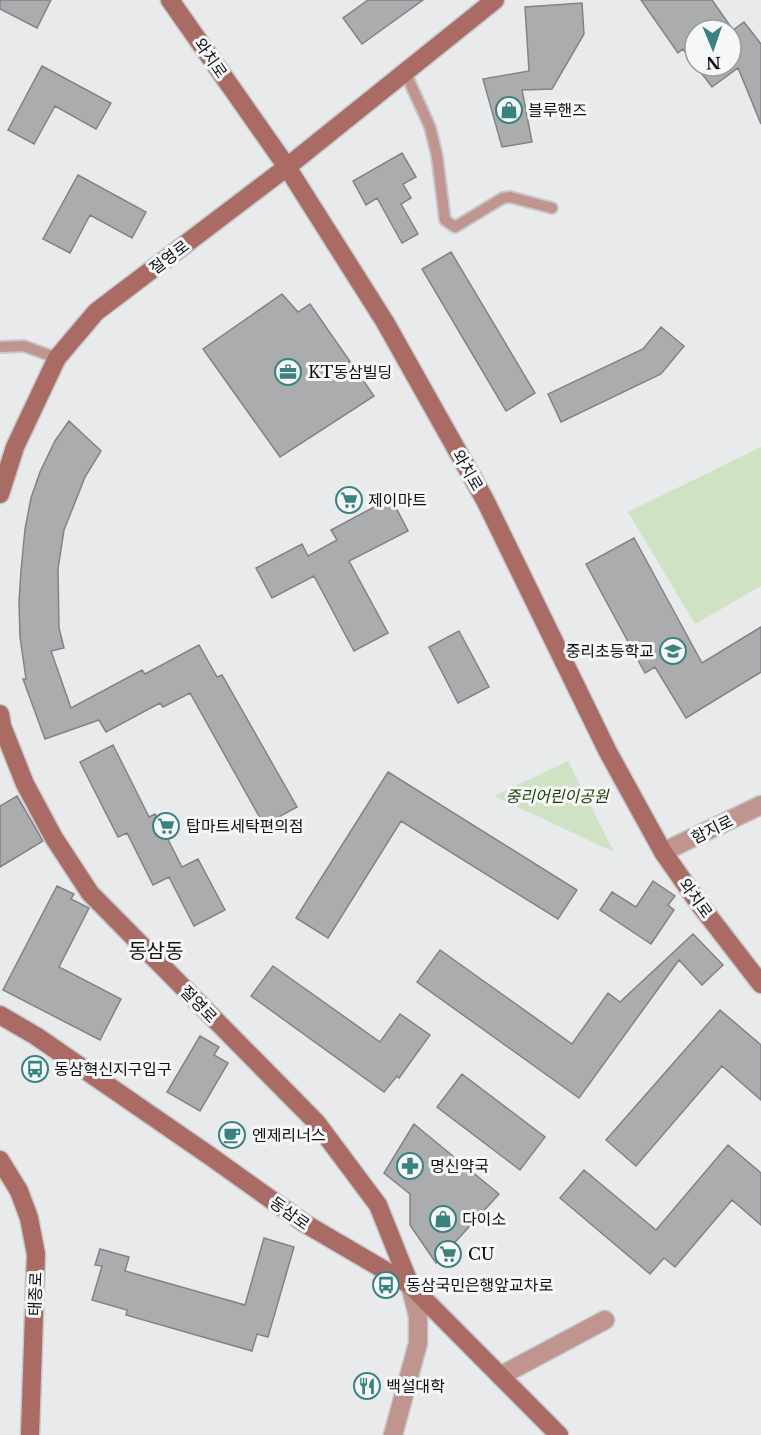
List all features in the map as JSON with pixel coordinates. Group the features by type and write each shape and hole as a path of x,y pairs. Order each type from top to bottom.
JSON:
{"main road":[{"name":"와치로","path":"170,0 287,167 385,322 486,500 608,752 663,852 761,984"},
{"name":"절영로","path":"0,494 15,447 57,358 96,312 287,167 495,0"},
{"name":"절영로","path":"0,714 25,784 54,838 90,893 316,1122 378,1205 410,1285"},
{"name":"동삼로","path":"0,1015 36,1036 304,1223 410,1285 558,1435"},
{"name":"태종로","path":"0,1160 19,1191 29,1218 36,1254 30,1435"}],"street":[{"name":"함지로","path":"663,852 761,806"},
{"path":"393,1435 418,1343 418,1316 410,1285"},
{"path":"500,1376 606,1320"}],"lane":[{"path":"405,72 430,127 437,156 445,220 455,227 503,198 510,197 552,208"},
{"path":"0,347 24,346 57,358"}],"green space":[{"path":"761,447 761,586 695,624 628,512"},
{"name":"중리어린이공원","path":"568,761 614,852 494,796"}],"building":[{"path":"0,0 51,0 37,28 0,9"},
{"path":"368,0 423,0 362,44 343,18"},
{"path":"641,0 712,0 725,18 683,18 683,49 678,53"},
{"path":"582,3 584,34 552,89 522,90 532,142 502,147 483,79 529,71 525,7"},
{"path":"743,23 761,44 761,124 742,78"},
{"path":"42,66 111,103 96,129 55,106 34,144 8,130"},
{"path":"705,78 724,78 712,87"},
{"path":"402,153 416,177 403,184 411,198 401,204 418,234 402,243 377,198 366,205 353,181"},
{"path":"78,175 146,212 132,238 90,215 70,253 43,239"},
{"path":"451,252 535,393 506,411 422,269"},
{"name":"KT동삼빌딩","path":"282,294 298,312 310,304 374,396 280,457 203,349"},
{"path":"661,327 684,346 661,374 561,422 548,394 643,349"},
{"path":"69,421 101,451 85,477 64,530 58,569 59,628 64,648 51,651 71,708 142,670 145,674 199,645 217,677 222,675 297,807 264,825 190,693 163,707 160,703 106,732 99,720 45,739 23,679 26,679 20,637 21,571 31,498 55,441"},
{"path":"391,498 408,531 349,561 388,633 354,651 314,576 272,598 256,568 302,544 308,556 337,540 331,530"},
{"path":"634,538 702,663 761,627 761,672 686,718 655,667 645,673 586,564"},
{"path":"459,631 489,687 458,703 429,647"},
{"path":"113,745 149,817 155,814 182,867 198,859 225,910 194,926 169,877 153,885 127,833 118,837 80,762"},
{"path":"388,772 577,890 558,919 401,821 328,938 296,918"},
{"path":"17,796 43,841 0,867 0,806"},
{"path":"653,881 675,896 668,905 674,910 651,944 600,910 612,892 636,907"},
{"path":"57,886 74,894 71,899 89,908 59,967 121,999 100,1040 3,990"},
{"path":"693,934 723,965 702,985 679,960 579,1098 417,982 440,950 572,1044 608,993 620,1002"},
{"path":"273,966 380,1042 400,1014 430,1035 399,1078 397,1076 384,1092 251,996"},
{"path":"720,1010 761,1045 761,1100 722,1066 636,1166 606,1140"},
{"path":"200,1036 219,1047 214,1055 228,1063 200,1111 167,1092"},
{"path":"462,1074 545,1137 520,1170 437,1107"},
{"path":"414,1124 499,1194 436,1263 410,1225 410,1194 384,1173"},
{"path":"728,1145 761,1173 761,1225 732,1200 675,1267 664,1258 650,1274 560,1198 584,1170 656,1230"},
{"path":"264,1238 294,1247 268,1337 257,1334 252,1351 126,1315 127,1310 92,1300 102,1266 95,1265 100,1249 129,1257 125,1271 245,1305"}],"place":[{"name":"블루핸즈","path":"509,110"},
{"name":"KT동삼빌딩","path":"288,372"},
{"name":"제이마트","path":"349,500"},
{"name":"중리초등학교","path":"673,651"},
{"name":"탑마트세탁편의점","path":"166,826"},
{"name":"동삼혁신지구입구","path":"35,1069"},
{"name":"엔제리너스","path":"232,1135"},
{"name":"명신약국","path":"410,1166"},
{"name":"다이소","path":"443,1219"},
{"name":"CU","path":"448,1254"},
{"name":"동삼국민은행앞교차로","path":"386,1285"},
{"name":"백설대학","path":"367,1386"}],"district":[{"name":"동삼동","path":"156,951"}]}
